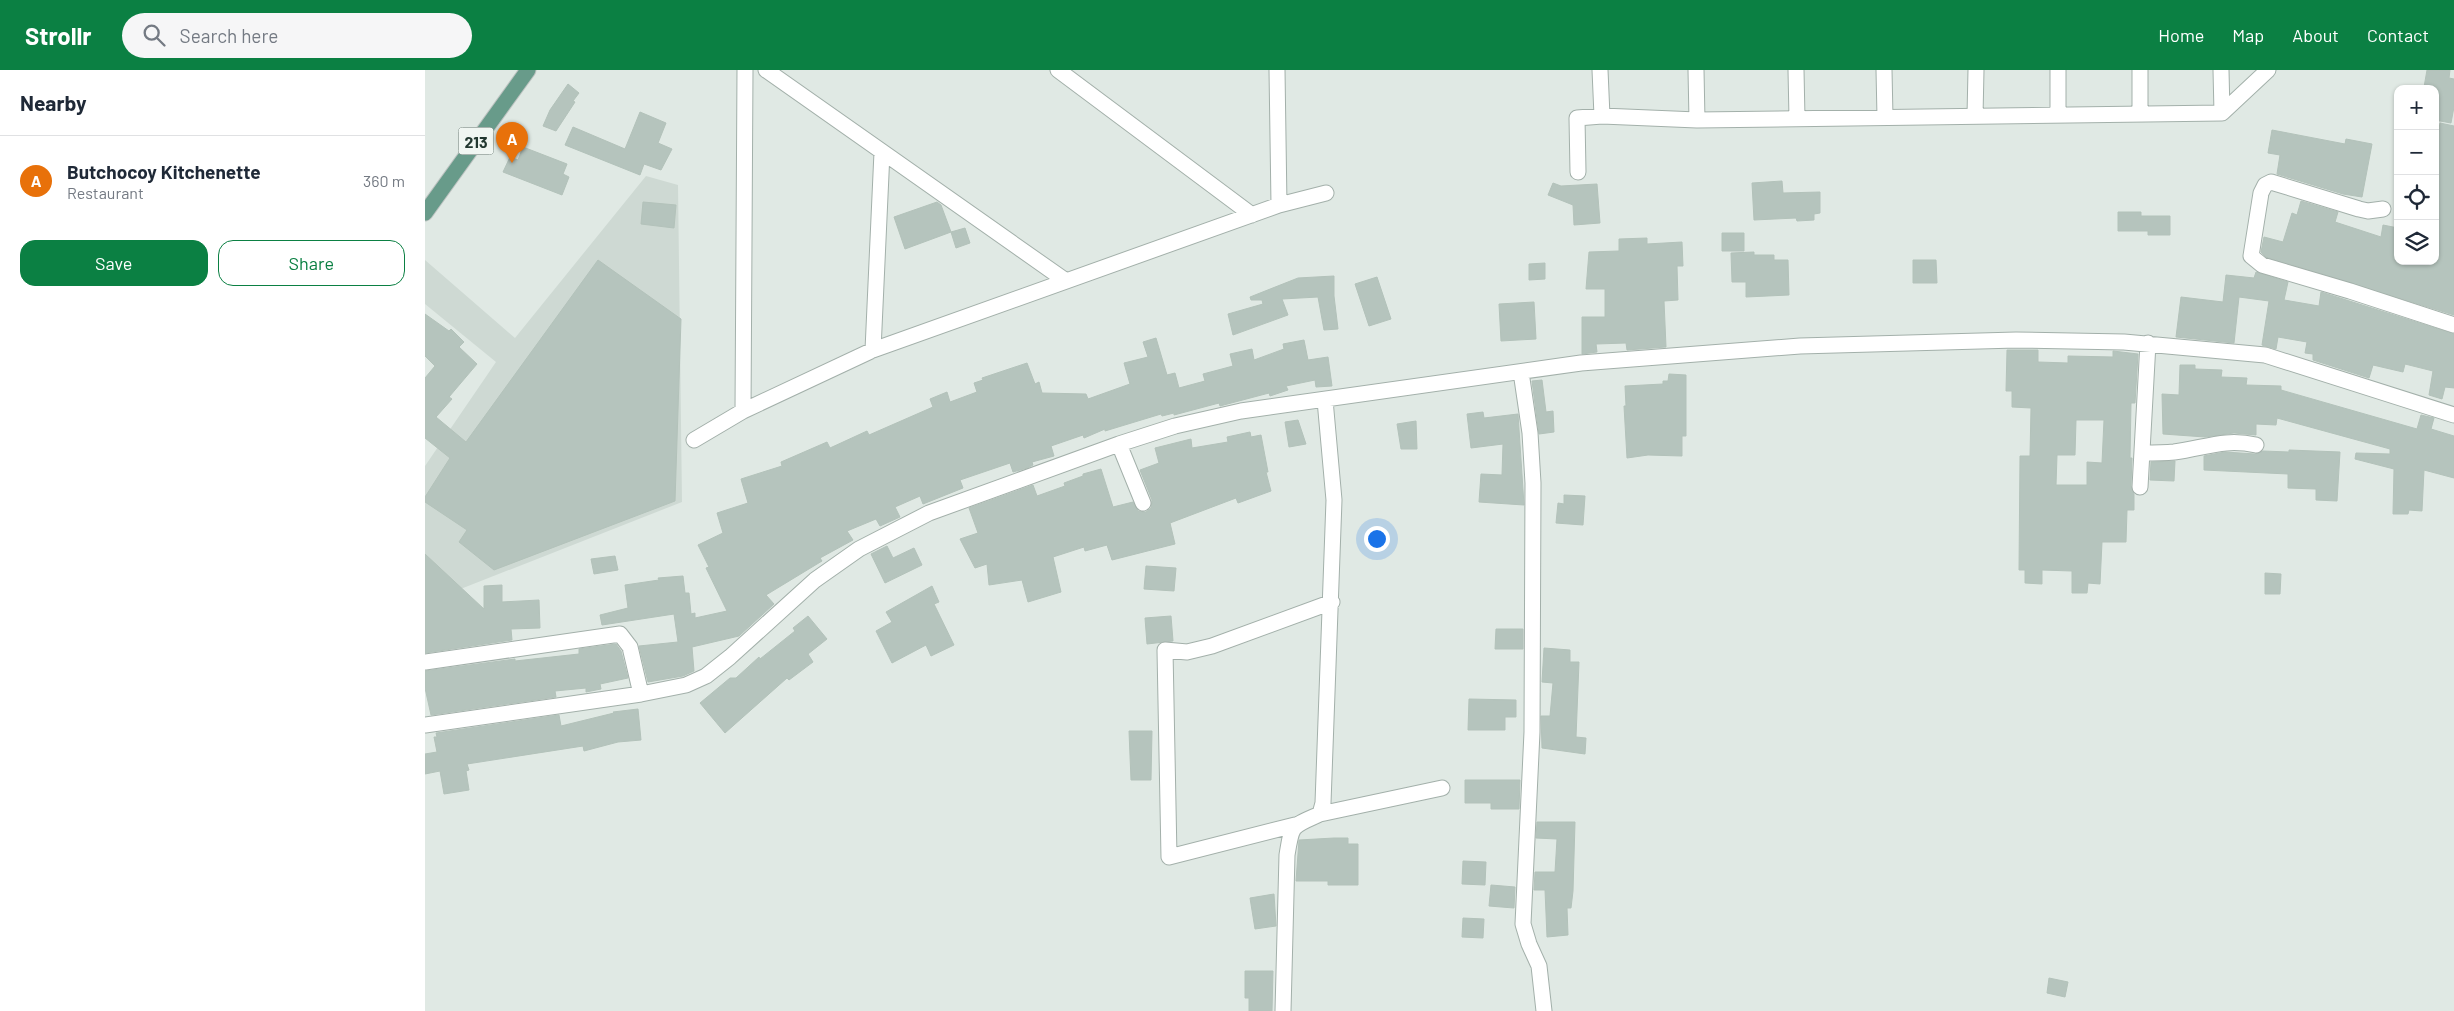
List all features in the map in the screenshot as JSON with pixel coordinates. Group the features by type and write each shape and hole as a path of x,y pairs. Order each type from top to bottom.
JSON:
{"main road":[{"name":"213","path":"425,213 528,70"}],"street":[{"path":"743,411 745,70"},
{"path":"766,70 1066,281"},
{"path":"1058,70 1252,215"},
{"path":"1277,70 1279,205"},
{"path":"1601,70 1602,116"},
{"path":"1696,70 1697,120"},
{"path":"1796,70 1797,118"},
{"path":"1884,70 1885,117"},
{"path":"1975,116 1976,70"},
{"path":"2058,70 2058,115"},
{"path":"2140,70 2140,114"},
{"path":"2221,70 2221,113"},
{"path":"1578,172 1577,118 1602,116 1697,120 2221,113 2268,70"},
{"path":"873,350 882,152"},
{"path":"2383,209 2368,211 2359,209 2271,182 2265,185 2261,192 2251,256 2263,265 2454,325"},
{"path":"694,440 743,411 873,350 1279,205 1326,193"},
{"path":"425,725 641,694 686,685 706,676 730,657 815,580 859,549 929,513 1119,444 1175,426 1241,411 1325,400 1412,385 1581,363 1800,346 2016,340 2148,344 2243,352 2279,358 2454,416"},
{"path":"2140,487 2148,344"},
{"path":"1521,372 1530,433 1533,483 1531,732 1523,924 1539,966 1544,1011"},
{"path":"1320,814 1323,803 1335,500 1325,400"},
{"path":"2142,453 2173,452 2219,442 2238,441 2256,445"},
{"path":"1119,444 1143,503"},
{"path":"1332,602 1213,646 1187,652 1165,650 1169,857 1295,825 1320,814 1442,788"},
{"path":"425,662 620,634 630,646 641,694"},
{"path":"1283,1011 1287,855 1291,833 1295,825"}],"shaded area":[{"path":"646,176 678,185 682,502 425,603 425,466 496,362 425,304 425,260 515,338"}],"building":[{"path":"2427,70 2450,70 2449,78 2454,79 2454,107 2451,123 2439,121 2439,85 2424,85"},
{"path":"568,84 579,93 573,101 575,102 556,131 543,126 550,110"},
{"path":"640,112 666,123 658,143 672,149 661,170 644,164 640,175 565,145 573,127 625,149"},
{"path":"2440,123 2454,126 2454,315 2266,257 2261,252 2264,237 2283,242 2292,213 2297,215 2301,201 2338,212 2335,222 2381,237 2383,225 2394,227 2394,265 2439,265"},
{"path":"2272,130 2345,144 2346,139 2372,144 2362,197 2343,194 2277,174 2280,155 2268,153"},
{"path":"523,147 567,164 563,174 569,177 562,195 503,172 510,157 518,160"},
{"path":"1782,181 1783,193 1820,192 1820,213 1814,214 1814,220 1797,221 1796,218 1754,220 1752,183"},
{"path":"1553,183 1561,186 1597,184 1600,223 1574,225 1573,205 1548,195"},
{"path":"643,202 676,205 674,228 641,224"},
{"path":"937,202 941,205 951,232 905,249 894,217"},
{"path":"2118,212 2141,212 2141,216 2170,216 2170,235 2148,235 2148,231 2118,231"},
{"path":"965,228 970,243 956,248 951,232"},
{"path":"1722,233 1744,233 1744,251 1722,251"},
{"path":"1647,238 1647,244 1682,242 1683,266 1677,266 1678,300 1664,301 1666,347 1627,350 1626,343 1596,344 1597,352 1582,354 1582,317 1605,317 1605,289 1586,289 1589,252 1619,251 1619,239"},
{"path":"1754,252 1754,255 1774,255 1774,260 1788,260 1789,295 1746,297 1746,282 1732,282 1731,253"},
{"path":"598,260 681,319 675,501 494,570 459,542 467,530 425,502 425,497 450,458 425,438 425,378 435,366 425,356 425,314 449,331 451,329 464,342 459,347 477,364 449,397 452,399 436,417 466,442"},
{"path":"1913,260 1936,260 1937,283 1913,283"},
{"path":"1545,263 1545,279 1529,280 1529,264"},
{"path":"2256,272 2288,282 2284,300 2319,306 2321,292 2454,334 2454,388 2445,387 2442,399 2429,395 2433,371 2405,364 2403,372 2373,365 2369,378 2313,360 2313,354 2305,353 2307,342 2278,337 2276,349 2262,345 2269,301 2239,297 2234,343 2176,337 2181,297 2223,302 2226,275 2254,278"},
{"path":"1334,276 1334,296 1338,329 1324,330 1318,297 1282,299 1288,315 1233,335 1228,314 1263,304 1262,300 1251,300 1250,297 1298,278"},
{"path":"1377,277 1391,319 1369,326 1355,284"},
{"path":"1534,302 1536,339 1501,341 1499,304"},
{"path":"1156,338 1167,375 1175,373 1179,388 1205,381 1203,374 1233,366 1230,354 1252,349 1254,360 1284,349 1283,344 1304,340 1308,360 1328,357 1332,386 1316,387 1315,380 1286,386 1288,390 1270,396 1269,393 1220,406 1219,403 1174,415 1174,413 1162,416 1161,414 1105,431 1105,429 1084,438 1083,435 1051,446 1054,456 1032,462 1033,465 1027,468 1013,472 1010,463 960,480 963,488 923,504 920,496 895,507 900,517 880,526 876,519 847,531 853,540 820,558 822,561 766,595 774,604 739,636 692,647 694,671 683,676 648,682 639,646 678,642 674,614 602,625 600,615 628,608 625,585 659,580 658,578 683,576 685,593 689,593 691,614 695,613 695,618 727,611 706,568 709,567 698,545 723,533 717,513 748,503 741,479 782,466 781,462 827,442 830,448 867,431 869,435 933,407 930,399 947,392 950,402 977,392 974,383 983,380 982,378 1027,363 1035,384 1039,382 1042,393 1086,394 1088,399 1130,384 1124,363 1148,357 1143,342"},
{"path":"2007,350 2038,350 2038,362 2068,363 2068,356 2113,357 2113,351 2138,354 2135,403 2131,403 2130,458 2132,458 2131,486 2134,494 2134,510 2127,510 2126,542 2102,542 2100,584 2088,583 2087,593 2072,593 2072,571 2042,570 2042,584 2025,583 2025,570 2019,570 2020,456 2030,456 2031,408 2012,407 2012,391 2006,391","holes":["2076,420 2104,420 2102,463 2087,462 2087,485 2056,485 2057,455 2075,455"]},
{"path":"2180,365 2195,365 2195,369 2222,370 2221,377 2247,378 2246,385 2281,386 2281,390 2417,429 2421,415 2434,418 2431,429 2454,436 2454,478 2424,470 2422,511 2409,510 2408,514 2393,514 2394,469 2355,459 2356,453 2390,454 2390,449 2277,418 2276,425 2256,424 2256,435 2234,433 2205,437 2163,434 2162,394 2179,395"},
{"path":"1669,374 1686,375 1686,436 1682,436 1682,456 1648,455 1627,458 1624,406 1626,406 1625,386 1663,384 1663,381 1668,381"},
{"path":"1542,380 1546,412 1553,411 1554,432 1539,434 1532,381"},
{"path":"1483,412 1484,418 1518,414 1524,505 1479,502 1481,474 1502,475 1503,444 1471,448 1467,414"},
{"path":"1298,420 1306,444 1289,447 1285,422"},
{"path":"1416,421 1417,449 1401,449 1397,424"},
{"path":"1250,432 1251,437 1261,435 1268,472 1266,472 1271,491 1238,503 1236,498 1170,523 1175,544 1112,560 1107,545 1085,551 1084,547 1053,557 1061,592 1028,602 1022,580 989,585 987,564 975,568 960,539 978,533 969,508 1033,485 1037,496 1065,486 1064,483 1083,476 1083,474 1101,469 1113,507 1133,502 1138,511 1146,512 1151,508 1152,500 1140,470 1159,463 1155,448 1191,439 1192,448 1228,442 1227,437"},
{"path":"2289,450 2340,452 2337,501 2316,500 2316,489 2288,488 2288,474 2204,470 2204,456 2225,452 2255,454 2263,451 2289,452"},
{"path":"2175,461 2174,481 2150,480 2151,462"},
{"path":"1564,495 1585,496 1583,525 1556,523 1558,503 1564,504"},
{"path":"887,546 893,558 914,548 922,565 885,583 871,554"},
{"path":"425,554 484,609 484,586 502,585 502,602 539,600 540,628 511,629 512,640 425,653"},
{"path":"615,556 618,570 594,574 591,559"},
{"path":"1146,566 1176,568 1174,591 1144,589"},
{"path":"2265,573 2281,574 2280,594 2265,594"},
{"path":"932,586 939,602 934,604 954,645 931,656 926,645 892,663 876,631 892,622 886,612"},
{"path":"808,616 827,639 808,654 813,662 789,680 787,678 725,733 700,703 730,678 736,678 759,657 760,659 795,631 793,628"},
{"path":"1171,616 1173,641 1147,644 1145,618"},
{"path":"1496,629 1523,629 1523,649 1495,649"},
{"path":"616,644 621,651 628,678 600,684 601,689 586,692 586,688 555,691 556,697 431,715 425,688 425,671 515,659 515,661 579,654 579,649"},
{"path":"1544,648 1570,650 1570,662 1579,662 1576,737 1586,738 1585,754 1542,748 1541,716 1550,716 1553,683 1542,682"},
{"path":"1469,699 1516,700 1516,717 1505,717 1505,730 1468,730"},
{"path":"638,709 641,740 618,742 584,751 583,746 467,764 469,770 466,771 469,790 444,794 440,771 425,774 425,754 437,752 434,737 437,737 436,733 559,715 561,726 613,712"},
{"path":"1129,731 1152,731 1151,780 1131,780"},
{"path":"1465,780 1520,780 1519,809 1491,809 1491,803 1465,803"},
{"path":"1537,822 1575,822 1573,891 1571,908 1567,908 1568,935 1547,937 1545,890 1534,890 1535,872 1555,872 1557,839 1536,838"},
{"path":"1348,838 1348,844 1358,844 1358,885 1328,885 1328,881 1296,881 1299,840"},
{"path":"1463,861 1486,862 1485,885 1462,884"},
{"path":"1491,885 1515,887 1514,908 1489,906"},
{"path":"1274,894 1276,926 1255,929 1250,898"},
{"path":"1463,918 1484,919 1483,938 1462,937"},
{"path":"1245,971 1273,971 1272,1011 1249,1011 1249,998 1245,998"},
{"path":"2049,978 2068,982 2065,997 2047,993"}],"place":[{"name":"Butchocoy Kitchenette","path":"512,163"}]}
